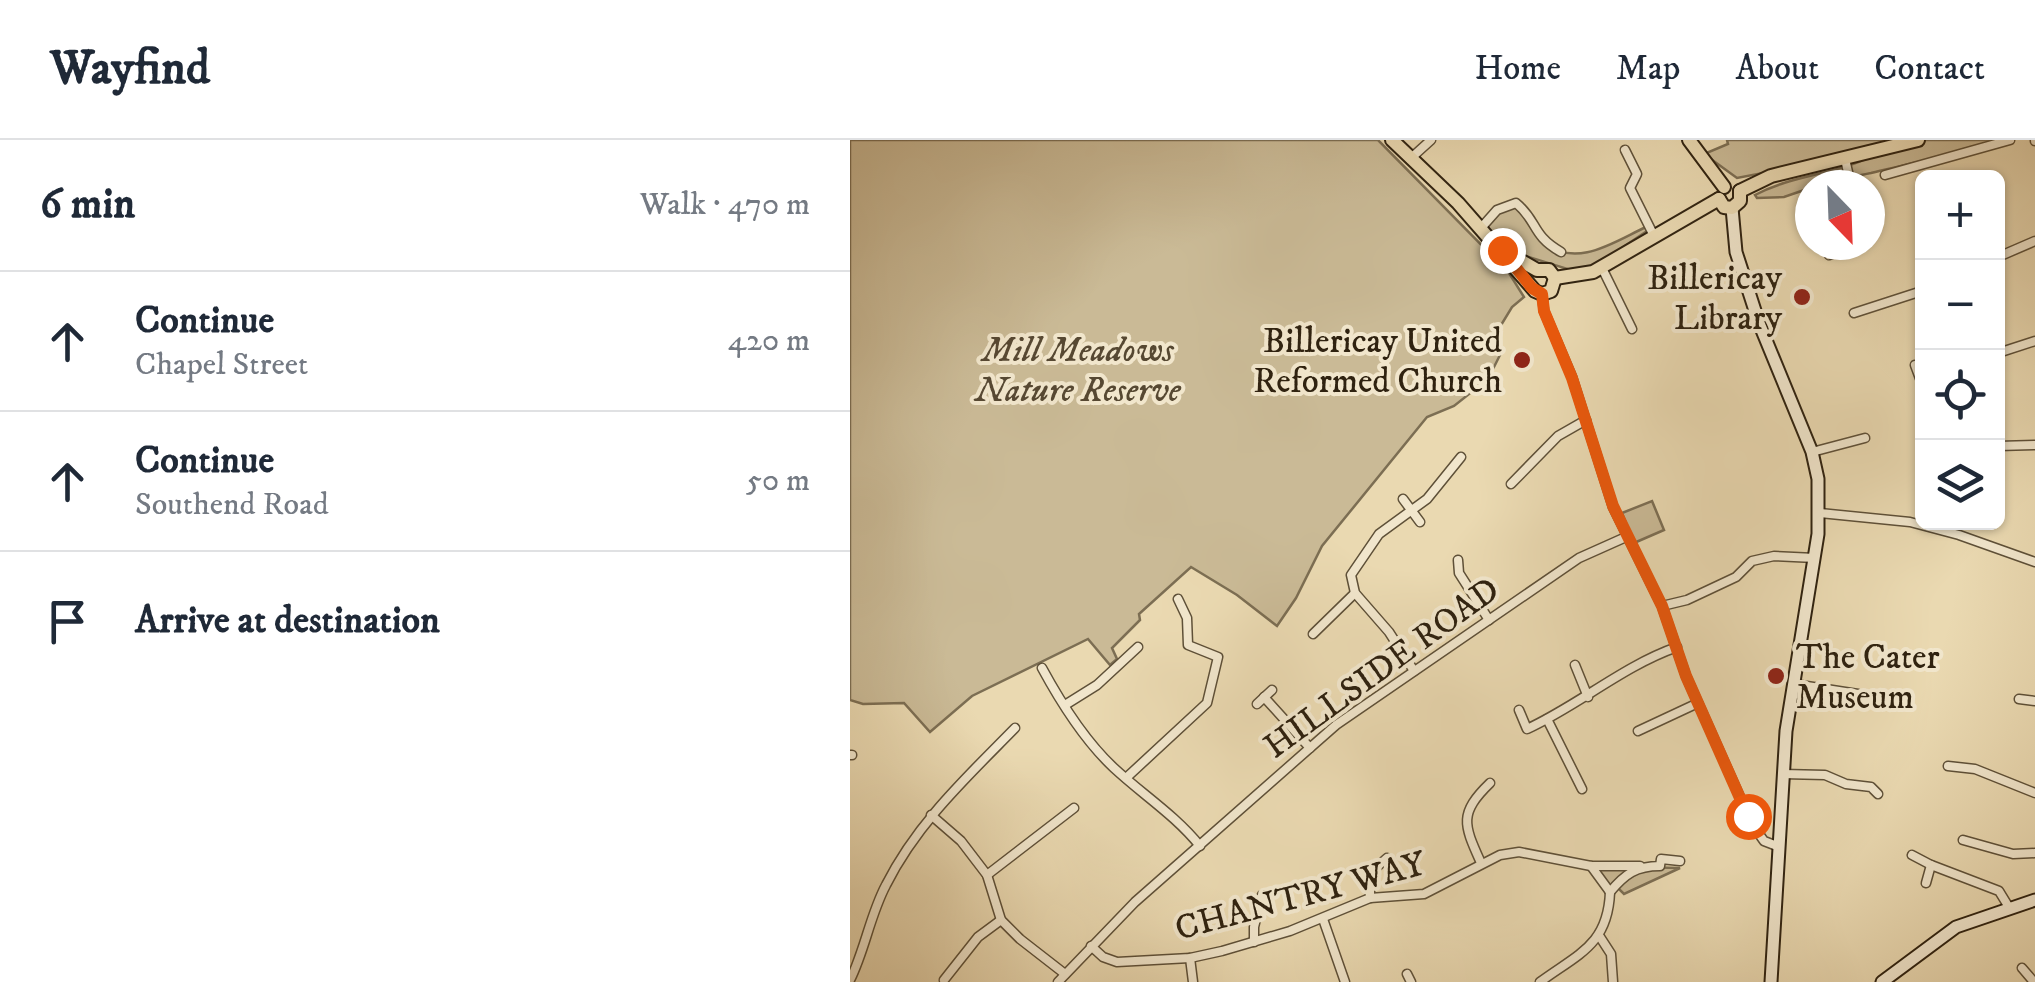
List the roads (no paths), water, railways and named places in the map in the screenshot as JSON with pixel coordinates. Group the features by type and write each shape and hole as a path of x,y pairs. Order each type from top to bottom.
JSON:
{"main road":[{"path":"1392,140 1502,250 1536,290 1552,290 1555,278"},
{"path":"1689,140 1721,193 1724,207 1732,208 1740,201 1740,191"},
{"path":"1740,191 1771,176 1918,140"},
{"path":"1555,278 1583,276 1602,268 1731,186 1740,191"},
{"path":"1732,208 1733,238 1754,307 1812,452 1820,513 1786,731 1770,982"},
{"path":"1502,250 1537,270 1548,270 1555,278"},
{"path":"1536,290 1532,275 1537,270"},
{"path":"1882,982 1956,927 2035,900"}],"street":[{"path":"1410,158 1431,140"},
{"path":"1885,175 2010,140"},
{"path":"1625,150 1637,174 1630,188 1654,236"},
{"path":"1845,159 1848,170"},
{"path":"1480,228 1497,210 1516,203 1524,209 1542,241 1561,252"},
{"path":"2005,254 2035,241"},
{"path":"1602,268 1632,328"},
{"path":"1536,290 1586,420 1601,474 1626,537 1662,606 1698,704 1752,824 1764,841 1777,846"},
{"path":"1854,313 1915,293"},
{"path":"2005,351 2035,341"},
{"path":"1511,484 1558,436 1586,420"},
{"path":"1812,452 1864,438"},
{"path":"2005,446 2035,445"},
{"path":"1414,671 1389,632 1355,593 1351,575 1379,534 1426,500 1461,457"},
{"path":"1403,499 1420,522"},
{"path":"1820,513 1910,522 2035,562"},
{"name":"HILLSIDE ROAD","path":"1062,978 1135,902 1336,725 1579,558 1626,537"},
{"path":"1662,606 1698,596 1736,577 1749,563 1774,556 1815,558"},
{"path":"1458,560 1459,573 1489,620"},
{"path":"1313,634 1355,593"},
{"path":"1126,778 1198,714 1212,690 1218,658 1188,645 1187,618 1178,599"},
{"path":"1119,646 1128,657"},
{"path":"1519,710 1526,729 1588,697 1634,666 1677,647"},
{"path":"1065,705 1097,685 1138,648"},
{"path":"1575,665 1588,697"},
{"path":"1042,668 1106,760 1176,818 1200,846"},
{"path":"1794,684 1888,703"},
{"path":"1264,697 1310,748"},
{"path":"2019,699 2035,701"},
{"path":"1638,731 1698,704"},
{"path":"1547,719 1582,790"},
{"path":"853,980 885,886 930,815 1014,728"},
{"path":"1948,766 1976,765 2035,793"},
{"path":"1783,774 1825,775 1846,784 1871,787 1878,794"},
{"path":"1481,863 1470,838 1466,814 1490,783"},
{"path":"987,875 1074,808"},
{"path":"930,815 960,841 987,875 1002,920 1062,978"},
{"path":"1963,840 2013,854 2035,853"},
{"name":"CHANTRY WAY","path":"1091,946 1103,957 1117,962 1190,958 1323,919 1370,898 1424,894 1500,854 1519,852 1590,866 1660,866 1661,859 1680,861"},
{"path":"1912,854 1930,866 1999,891 2010,909"},
{"path":"1370,898 1370,873 1386,858"},
{"path":"1590,866 1610,892"},
{"path":"1540,982 1600,937 1609,912 1610,892 1640,866"},
{"path":"1926,883 1930,866"},
{"path":"1254,942 1262,895"},
{"path":"1323,919 1345,982"},
{"path":"944,980 978,937 1002,920"},
{"path":"1600,937 1611,954 1613,982"},
{"path":"1190,958 1192,982"},
{"path":"2022,968 2034,982"}],"place":[{"name":"Billericay Library","path":"1802,297"},
{"name":"Billericay United Reformed Church","path":"1522,360"},
{"name":"The Cater Museum","path":"1776,676"}],"park label":[{"name":"Mill Meadows Nature Reserve","path":"1078,369"}]}
